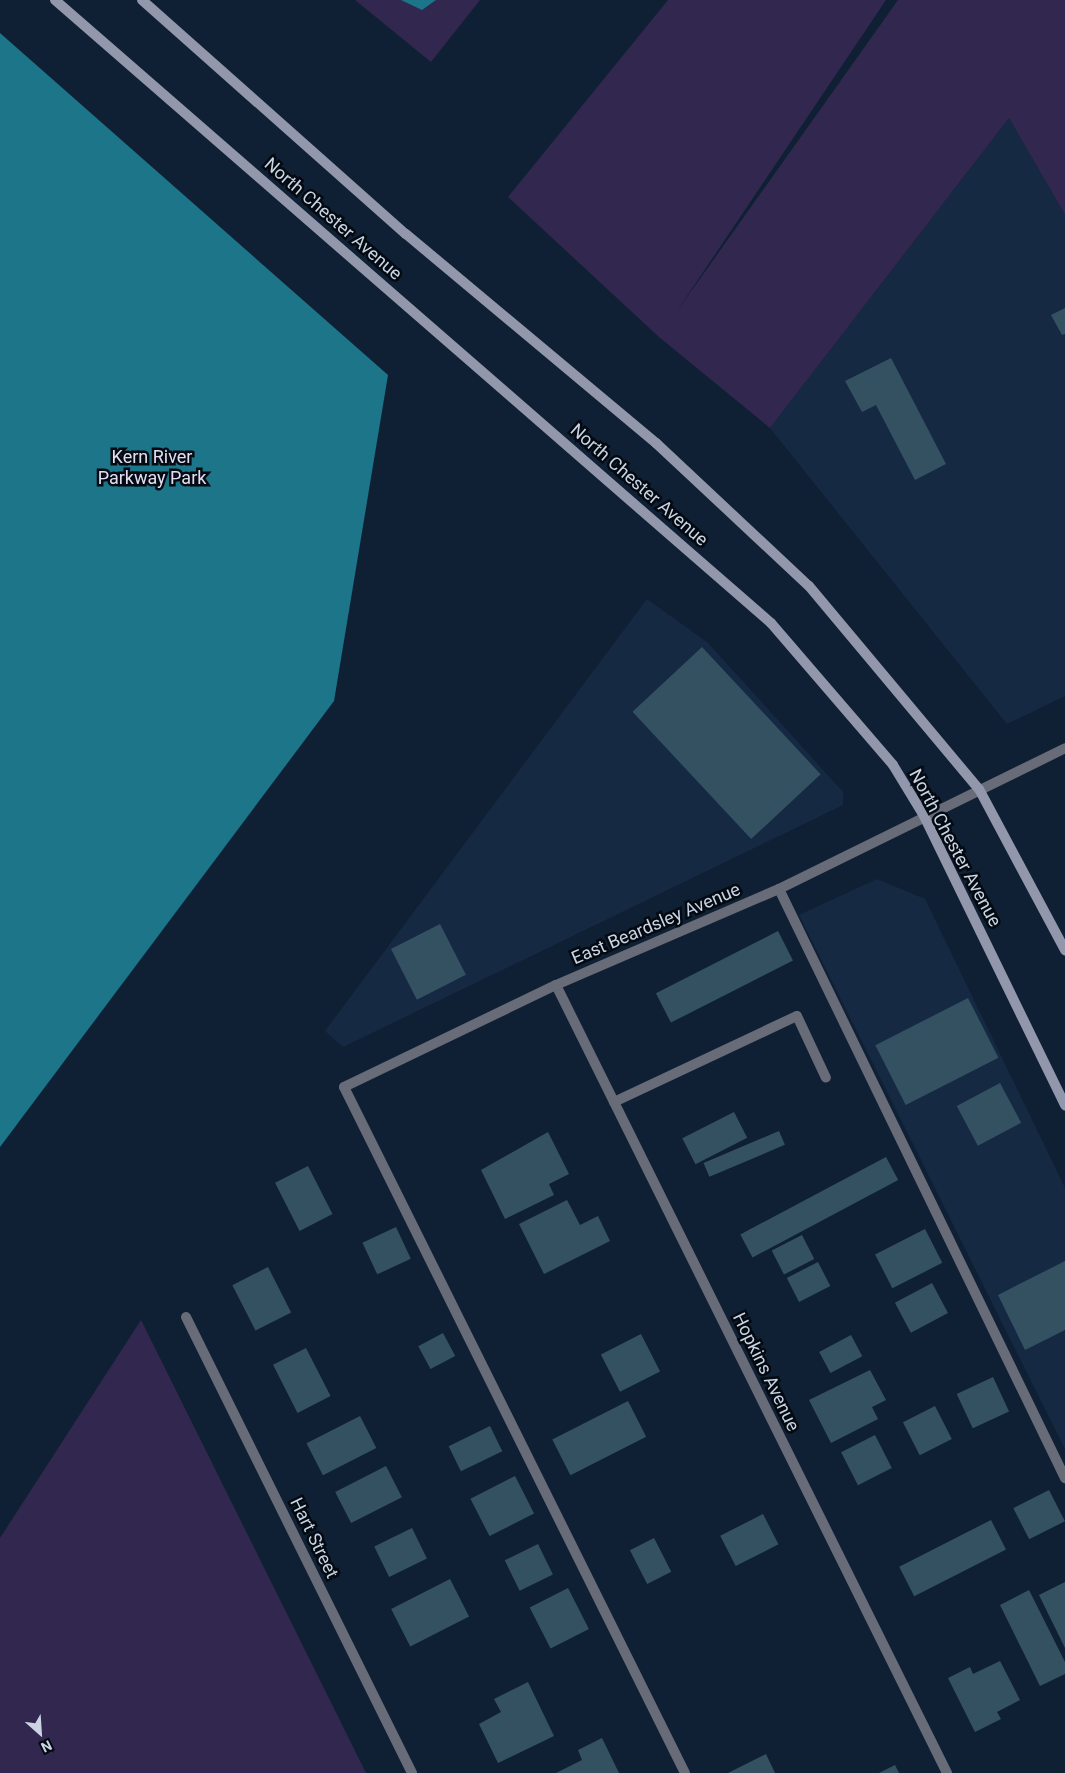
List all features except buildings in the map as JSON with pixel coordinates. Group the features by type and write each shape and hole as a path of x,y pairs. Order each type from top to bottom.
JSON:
{"main road":[{"name":"North Chester Avenue","path":"56,0 771,623 893,764 924,816 1065,1105"},
{"name":"North Chester Avenue","path":"142,0 406,234 656,443 809,586 979,789 1065,950"}],"street":[{"name":"East Beardsley Avenue","path":"685,1773 344,1087 556,985 779,889 1065,748"},
{"path":"779,889 1065,1478"},
{"name":"Hopkins Avenue","path":"556,985 947,1773"},
{"path":"614,1102 797,1016 826,1078"},
{"name":"Hart Street","path":"186,1317 412,1773"}],"shaded area":[{"path":"355,0 480,0 431,62"},
{"path":"401,0 436,0 422,10"},
{"path":"668,0 886,0 677,311 898,0 1065,0 1065,215 1009,118 770,428 659,337 508,197"},
{"name":"Kern River Parkway Park","path":"0,33 388,375 334,701 0,1147"},
{"path":"1009,118 1065,215 1065,696 1007,724 770,428"},
{"path":"647,599 708,643 843,792 843,805 343,1047 325,1031"},
{"path":"877,879 925,899 1065,1188 1065,1449 799,915"},
{"path":"141,1320 366,1773 0,1773 0,1538"}]}
